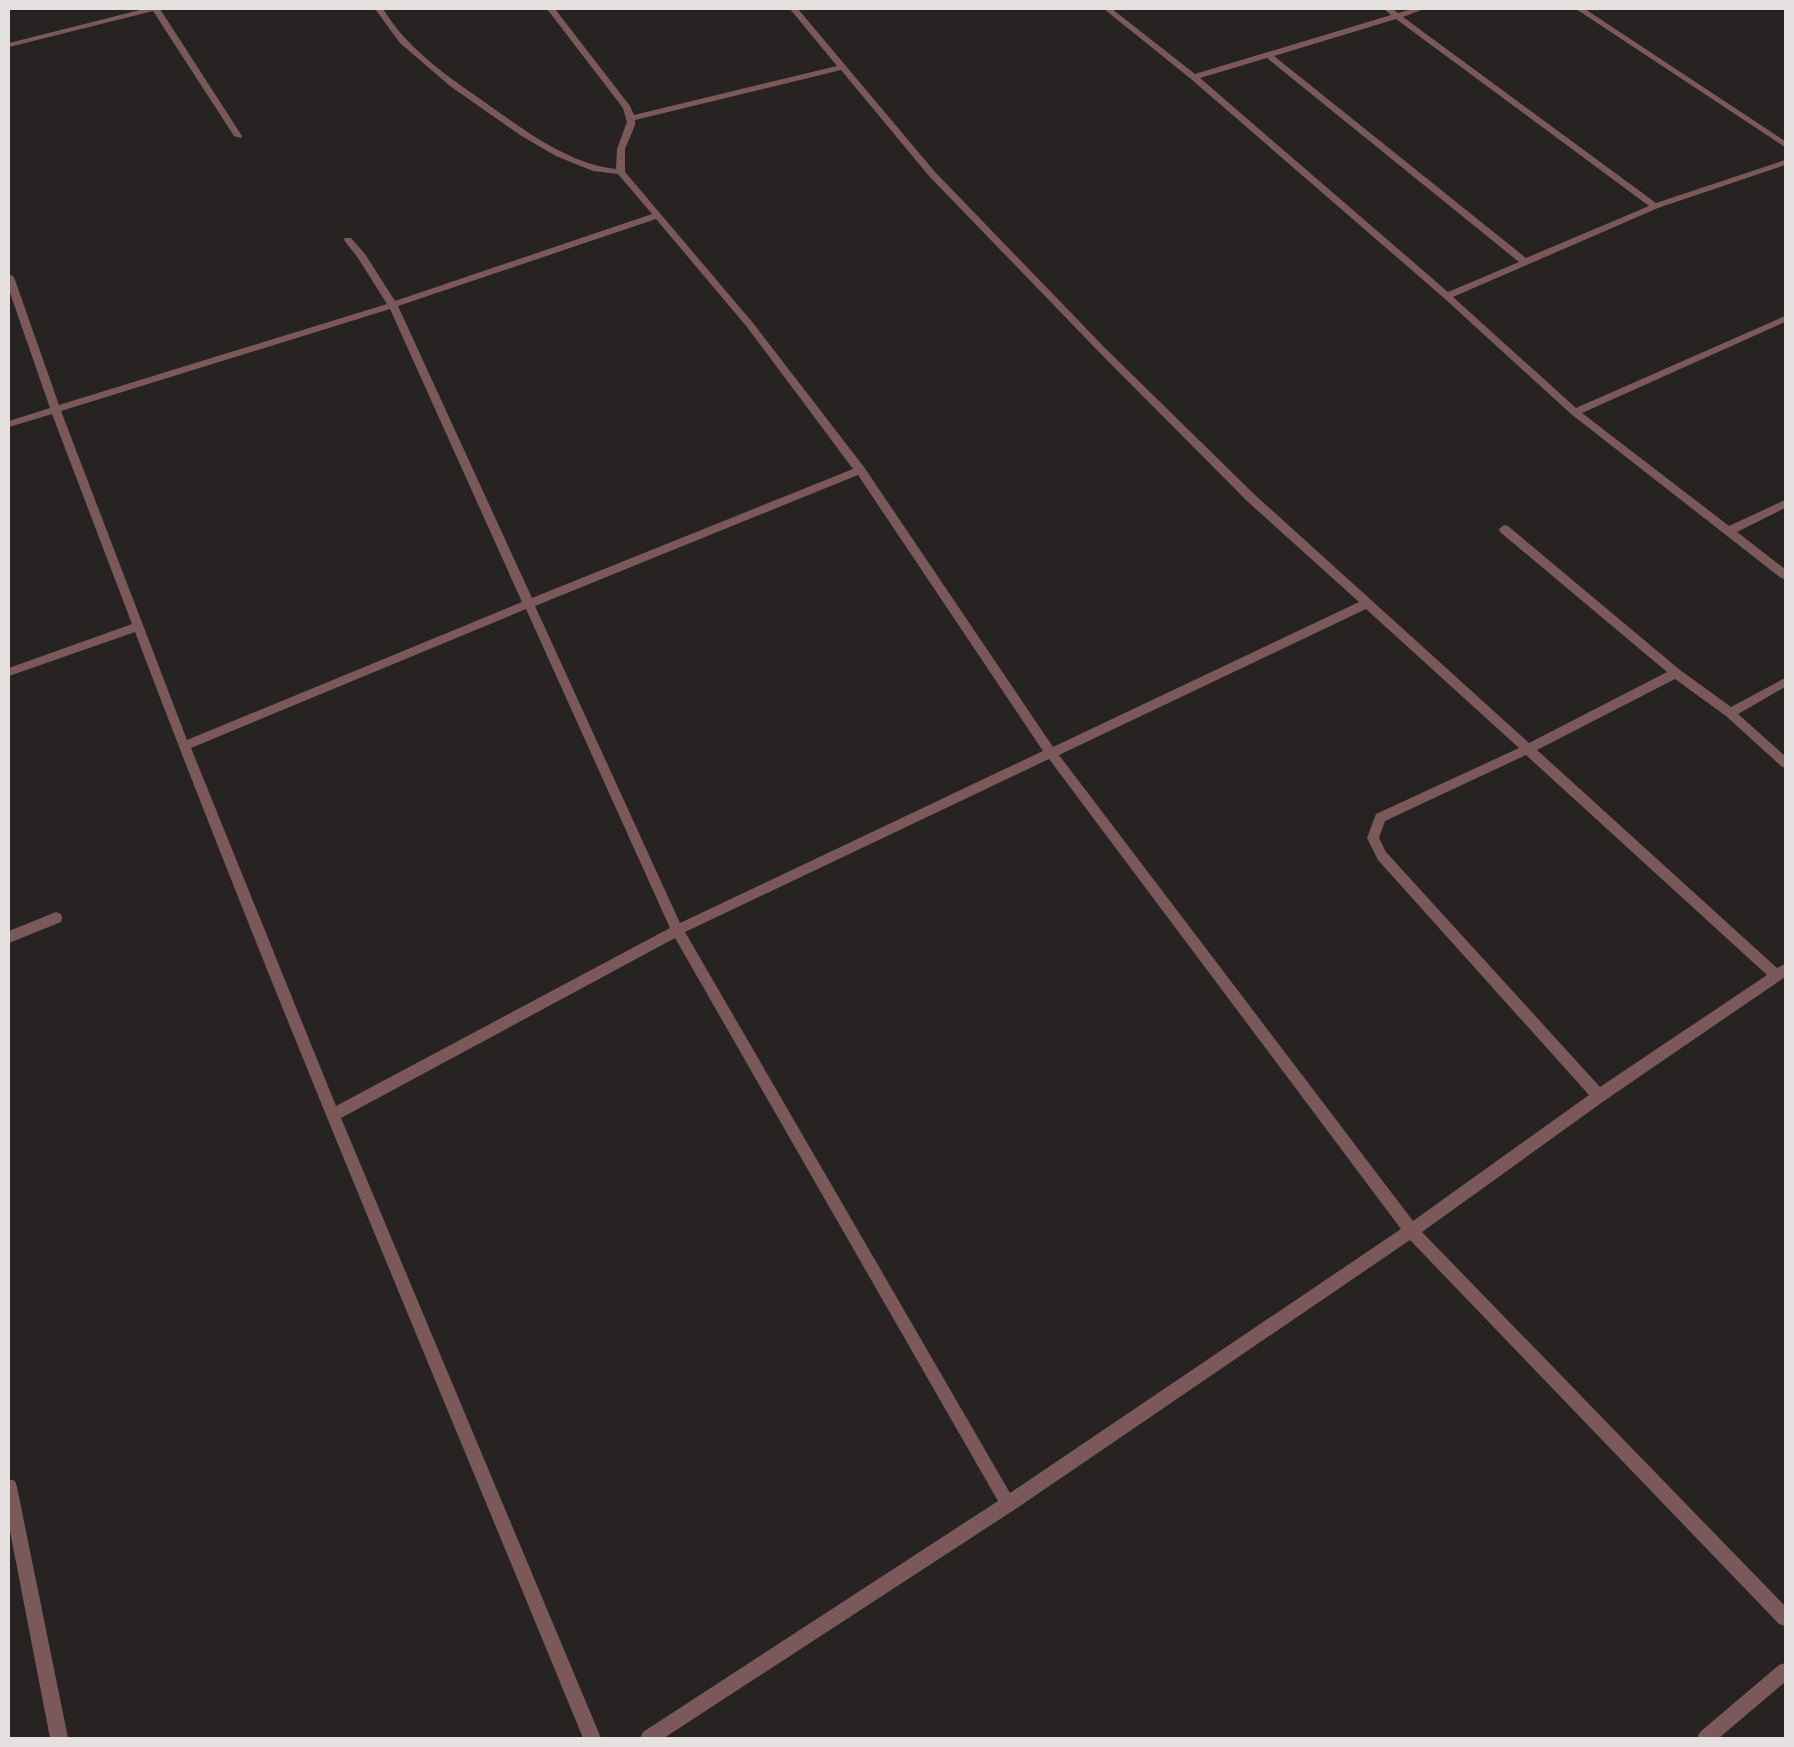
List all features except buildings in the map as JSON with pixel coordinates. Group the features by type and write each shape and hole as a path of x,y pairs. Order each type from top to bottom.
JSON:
{"street":[{"path":"9,45 125,12 152,9"},
{"path":"156,9 238,136"},
{"path":"379,9 403,41 453,84 523,132 559,154 581,163 596,169 621,172"},
{"path":"551,9 632,118 631,128 623,140 619,159 621,172 750,325 860,470 1050,752 1411,1231 1785,1618"},
{"path":"648,1738 1008,1504 1411,1231 1600,1096 1780,972 1366,604 1252,498 1016,263 932,174 794,9"},
{"path":"1108,9 1194,77 1447,296 1575,412 1785,575"},
{"path":"1388,9 1655,206"},
{"path":"1194,77 1420,9"},
{"path":"1580,9 1785,145"},
{"path":"1267,54 1525,262"},
{"path":"632,118 843,67"},
{"path":"1447,296 1655,206 1785,162"},
{"path":"9,424 393,305 659,215"},
{"path":"348,240 362,256 393,305 677,930 1008,1504"},
{"path":"9,277 55,409 184,746 333,1115 592,1738"},
{"path":"1575,412 1785,319"},
{"path":"184,746 860,470"},
{"path":"1729,531 1785,504"},
{"path":"1504,529 1676,673 1730,713 1785,763"},
{"path":"333,1115 677,930 1366,604"},
{"path":"9,672 139,626"},
{"path":"1600,1096 1382,856 1373,838 1380,818 1529,749 1676,673"},
{"path":"1730,713 1785,682"},
{"path":"9,937 56,918"},
{"path":"9,1487 59,1738"},
{"path":"1706,1738 1785,1671"}]}
